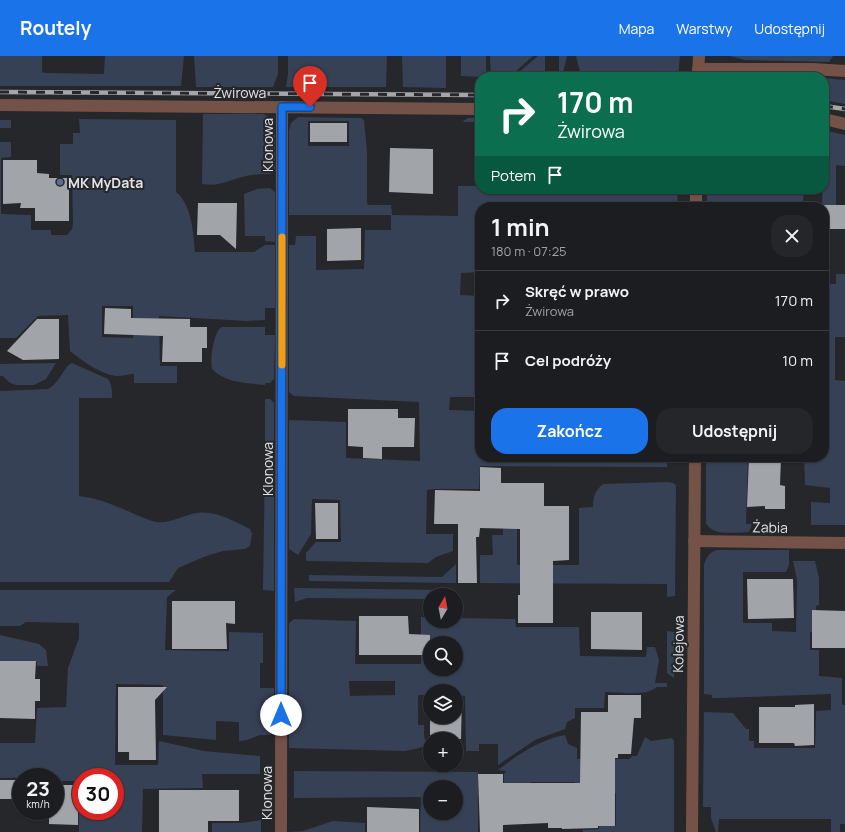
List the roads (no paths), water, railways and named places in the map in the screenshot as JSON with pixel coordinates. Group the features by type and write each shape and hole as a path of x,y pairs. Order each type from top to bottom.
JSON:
{"street":[{"path":"698,72 699,56"},
{"path":"726,72 808,69 845,71"},
{"name":"Żwirowa","path":"0,105 475,109"},
{"name":"Klonowa","path":"281,832 282,107"},
{"path":"829,120 845,124"},
{"name":"Kolejowa","path":"692,832 695,462"},
{"name":"Żabia","path":"694,541 845,543"}],"railway":[{"path":"0,92 475,95"},
{"path":"829,107 845,109"}],"place":[{"name":"MK MyData","path":"60,182"}]}
